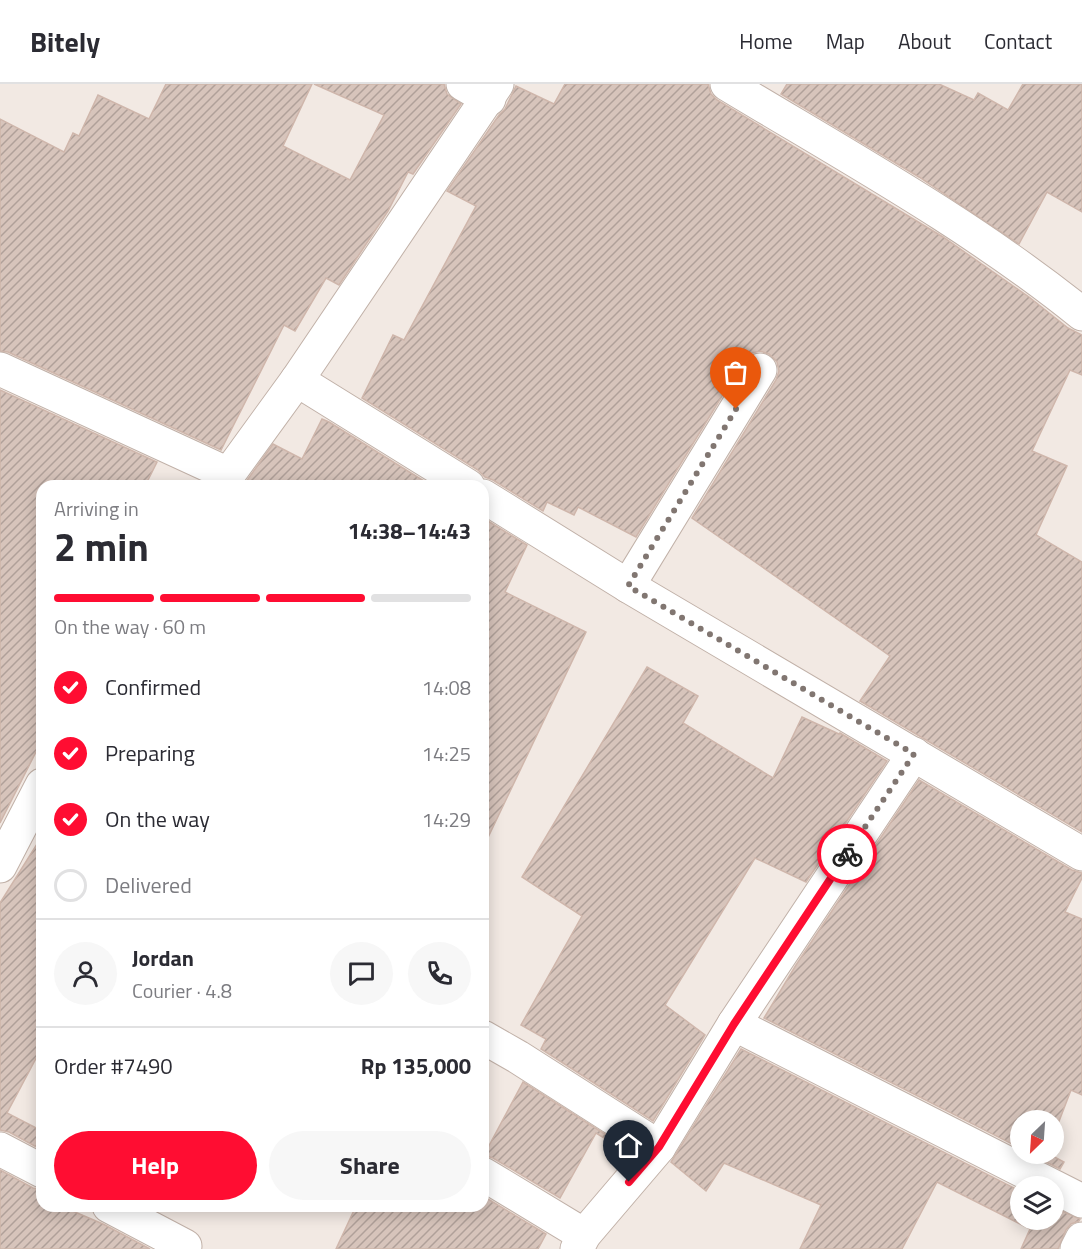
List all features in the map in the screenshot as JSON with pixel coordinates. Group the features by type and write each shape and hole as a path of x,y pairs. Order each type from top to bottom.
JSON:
{"street":[{"path":"727,84 908,192 1055,292 1082,314"},
{"path":"0,369 224,480 297,380 483,89"},
{"path":"628,586 760,370"},
{"path":"297,380 458,480"},
{"path":"489,500 628,586 1082,854"},
{"path":"489,1178 581,1242 659,1147 734,1024 914,754"},
{"path":"0,866 36,797"},
{"path":"734,1024 1082,1201"},
{"path":"489,1040 659,1147"},
{"path":"0,1149 36,1168"},
{"path":"120,1212 185,1246"},
{"path":"1077,1249 1082,1239"}],"building":[{"path":"166,84 312,84 283,146 350,180 384,115 314,84 444,84 447,94 461,104 413,174 408,172 388,211 339,285 326,278 295,331 284,325 221,450 8,352 0,351 0,119 64,152 73,133 79,136 98,95 149,119"},
{"path":"565,84 708,84 711,94 717,100 943,237 1029,297 1068,328 1082,335 1082,375 1070,370 1032,451 1067,466 1036,535 1082,562 1082,832 860,701 890,656 692,518 776,380 779,371 777,362 769,354 760,351 752,353 744,360 636,537 578,507 574,515 547,502 543,511 485,477 478,470 362,398 393,335 404,340 476,206 447,191 505,109 516,86 554,104"},
{"path":"787,84 939,84 974,100 978,93 1008,110 1023,84 1082,84 1082,212 1047,192 1019,244 919,177 781,94"},
{"path":"0,390 157,462 148,480 36,480 36,752 0,823"},
{"path":"322,419 422,480 247,480 273,444 302,459"},
{"path":"489,522 527,545 505,592 586,632 489,835"},
{"path":"647,667 698,696 683,723 773,778 802,717 840,733 887,761 806,882 755,858 665,1005 705,1035 653,1121 541,1049 546,1039 521,1025 582,916 522,877"},
{"path":"919,780 1072,870 1082,873 1082,878 1065,912 1082,919 1082,1095 1071,1090 1063,1110 1010,1110 1010,1143 764,1018 796,965"},
{"path":"36,846 36,1058 7,1113 36,1128 36,1147 9,1132 0,1130 0,903"},
{"path":"741,1049 1010,1186 1010,1219 937,1182 902,1249 800,1249 821,1205 724,1163 706,1191 671,1162"},
{"path":"523,1082 611,1138 609,1141 596,1133 560,1198 489,1157 489,1146"},
{"path":"1050,1164 1063,1164 1060,1169"},
{"path":"0,1170 36,1189 36,1212 75,1212 150,1249 0,1249"},
{"path":"489,1200 546,1234 538,1249 336,1249 353,1212 489,1212"},
{"path":"1064,1212 1080,1219 1066,1230 1058,1249 1021,1249 1030,1230 1064,1230"}],"way so far":[{"path":"736,409 628,586 914,754 847,854"}],"route":[{"path":"629,1182 659,1147 734,1024 847,854"}]}
